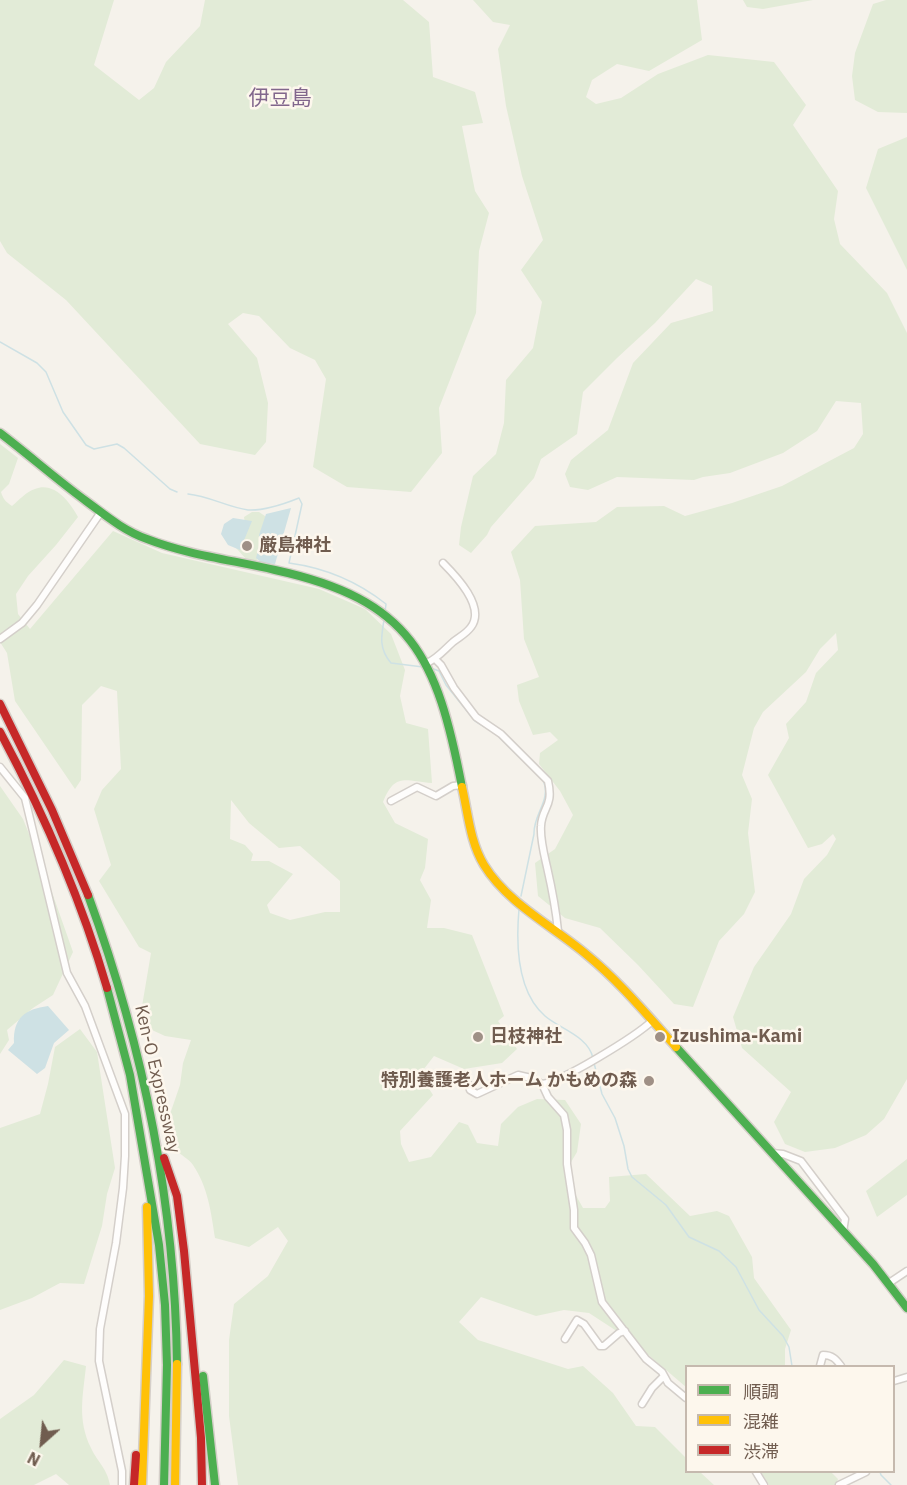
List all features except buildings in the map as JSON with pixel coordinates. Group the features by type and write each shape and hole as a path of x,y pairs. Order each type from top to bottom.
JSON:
{"main road":[{"path":"0,433 124,529 160,544 334,586 360,598 385,614 415,644 430,664 445,708 474,843 487,870 505,891 618,983 889,1283 907,1308"},
{"name":"Ken-O Expressway","path":"0,704 44,792 97,917 140,1062 158,1155 172,1253 178,1381 175,1485"},
{"name":"Ken-O Expressway","path":"0,732 32,794 59,856 100,968 128,1067 159,1245 165,1310 167,1432 164,1485"},
{"path":"140,1062 150,1092 162,1154 177,1196 201,1438 202,1485"},
{"path":"142,1485 149,1296 148,1212 144,1181 146,1163"},
{"path":"184,1251 200,1340 215,1485"},
{"path":"134,1485 136,1421 146,1363"}],"street":[{"path":"0,639 22,623 37,605 101,512"},
{"path":"443,563 463,584 471,598 474,620 472,626 430,664 445,669 454,688 476,717 501,734 548,781 550,802 541,824 556,905 558,932"},
{"path":"0,767 25,798 67,973 85,1006 125,1114 126,1156 123,1188 116,1243 100,1329 99,1361 122,1472 122,1485"},
{"path":"392,801 417,787 436,796 453,786 462,785"},
{"path":"467,1080 470,1090 477,1094 518,1075 542,1084 553,1083 631,1037 652,1021"},
{"path":"542,1084 548,1097 564,1115 574,1228 591,1255 602,1302 646,1359 668,1383 685,1396"},
{"path":"771,1153 795,1157 808,1167 845,1219 843,1232"},
{"path":"889,1283 907,1270"},
{"path":"565,1339 577,1320 584,1324 600,1346 604,1346 619,1333 625,1332"},
{"path":"820,1365 823,1355 829,1355 840,1365"},
{"path":"642,1404 652,1388 664,1376"},
{"path":"839,1485 864,1473"}],"green space":[{"path":"0,0 114,0 94,65 139,100 154,88 166,62 200,26 205,0 403,0 429,22 433,77 475,92 483,123 462,126 475,191 489,213 479,251 476,313 439,408 442,453 411,492 347,487 313,467 326,379 315,360 290,348 259,316 243,313 228,324 257,358 268,403 266,442 255,455 200,444 66,300 7,253 0,241"},
{"path":"473,0 697,0 702,40 649,71 617,64 592,80 586,97 596,104 621,98 658,74 708,55 774,62 806,105 793,125 838,191 834,219 840,244 887,293 907,333 907,1079 884,1119 866,1135 835,1148 805,1152 785,1144 774,1122 791,1092 742,1048 733,1017 754,967 791,914 804,879 827,855 836,839 833,834 822,844 808,848 768,775 789,738 786,724 806,702 816,673 838,650 836,633 820,649 806,672 763,712 754,728 742,775 752,799 748,833 755,892 744,914 719,941 693,1007 674,1004 600,928 565,918 538,896 535,863 555,849 573,815 560,791 539,764 540,753 558,740 550,732 533,735 519,701 517,685 539,677 524,639 520,580 511,552 535,526 596,522 617,507 664,506 685,516 782,486 854,448 863,434 861,403 836,401 817,431 783,453 730,473 694,480 617,477 588,490 570,487 565,474 571,460 608,430 633,363 671,323 713,311 712,286 696,279 655,323 583,392 577,434 541,459 534,478 471,553 459,545 473,476 496,454 504,423 506,380 533,348 542,302 521,270 543,240 522,176 506,106 498,49 510,25 493,22"},
{"path":"743,0 813,0 763,9 747,7"},
{"path":"886,0 907,0 907,113 878,112 855,100 852,76 855,53 873,4"},
{"path":"907,137 907,270 866,188 878,149"},
{"path":"0,444 18,458 9,484 1,492 6,502 12,506 32,490 42,487 49,488 66,499 78,517 28,576 16,594 18,614 30,629 113,531 162,553 319,589 365,609 391,634 405,670 400,696 406,723 428,729 432,783 402,780 392,786 383,802 395,823 428,839 425,868 420,880 431,900 427,928 444,928 472,935 504,1016 498,1021 517,1049 502,1063 464,1069 434,1056 420,1074 433,1095 400,1131 401,1144 409,1162 431,1157 459,1122 468,1125 477,1143 498,1146 501,1124 518,1107 537,1099 565,1100 581,1124 577,1152 564,1174 583,1208 605,1208 610,1201 609,1177 646,1174 690,1216 717,1211 729,1216 752,1257 754,1278 791,1330 785,1349 785,1365 685,1365 685,1386 632,1341 589,1313 564,1310 536,1316 481,1297 459,1322 478,1340 568,1369 583,1366 613,1393 636,1426 655,1427 685,1457 685,1473 701,1473 714,1485 238,1485 229,1416 229,1340 234,1304 268,1276 288,1241 278,1227 249,1247 215,1238 208,1200 198,1173 187,1159 175,1150 169,1117 191,1040 165,1036 139,1024 151,953 139,947 99,881 111,865 94,809 102,790 121,769 117,691 101,686 82,705 81,780 75,789 15,701 7,653 0,642","holes":["231,800 249,823 279,848 300,846 340,881 340,912 325,912 290,920 270,913 267,905 293,874 269,861 251,861 253,854 245,845 230,839"]},
{"path":"252,512 259,512 268,518 260,557 257,560 247,560 236,548 245,524 244,517"},
{"path":"0,786 23,819 73,952 53,995 7,1030 9,1040 0,1054"},
{"path":"80,1029 97,1052 115,1168 107,1194 102,1226 84,1284 60,1283 32,1298 0,1310 0,1128 40,1114 55,1047"},
{"path":"907,1159 907,1195 877,1217 866,1191"},
{"path":"64,1360 86,1366 82,1407 84,1427 91,1448 105,1470 110,1485 69,1485 56,1474 34,1485 0,1485 0,1419 34,1395"},
{"path":"762,1473 832,1473 838,1479 836,1485 769,1485"}],"shaded area":[{"path":"291,508 275,564 262,563 256,558 260,543 259,535 266,514"},
{"path":"233,518 252,521 240,550 228,545 221,534 224,524"},
{"path":"48,1006 69,1030 54,1043 45,1068 37,1074 8,1050 14,1043 16,1027 22,1016 40,1007"}],"waterway":[{"path":"0,342 37,363 46,372 63,412 86,445 94,449 117,444 170,489 177,492"},
{"path":"188,494 248,510 280,505 299,498 302,504 289,563 316,568 352,582 386,604 385,612"},
{"path":"384,620 382,643 384,653 391,663 423,667"},
{"path":"431,668 439,671 446,685 475,721 496,734 543,780 544,801 534,827 521,896"},
{"path":"519,909 518,951 528,994 545,1016 580,1038 590,1050 593,1058"},
{"path":"594,1063 602,1094 615,1118 632,1177 666,1205 689,1237 719,1251 736,1267 759,1310 783,1336 789,1347 792,1365"},
{"path":"880,1473 891,1485"}],"traffic: fast":[{"path":"0,433 100,512 139,536 178,549 275,570 321,583 358,598 388,618 410,641 428,669 442,702 462,787"},
{"path":"88,895 125,1009 152,1125 170,1244 177,1364"},
{"path":"107,988 130,1075 159,1245 165,1305 167,1365 164,1485"},
{"path":"676,1047 873,1264 907,1308"},
{"path":"203,1376 215,1485"}],"traffic: slow":[{"path":"462,787 470,827 479,856 494,879 518,903 574,944 611,976 676,1047"},
{"path":"142,1485 149,1296 147,1207"},
{"path":"175,1485 177,1364"}],"traffic: jam":[{"path":"0,704 52,810 88,895"},
{"path":"0,732 32,794 60,857 86,922 107,988"},
{"path":"164,1158 177,1196 184,1251 201,1438 202,1485"},
{"path":"134,1485 136,1455"}],"place":[{"name":"厳島神社","path":"247,546"},
{"name":"日枝神社","path":"478,1037"},
{"name":"Izushima-Kami","path":"660,1037"},
{"name":"特別養護老人ホーム かもめの森","path":"649,1081"}],"district":[{"name":"伊豆島","path":"280,99"}]}
